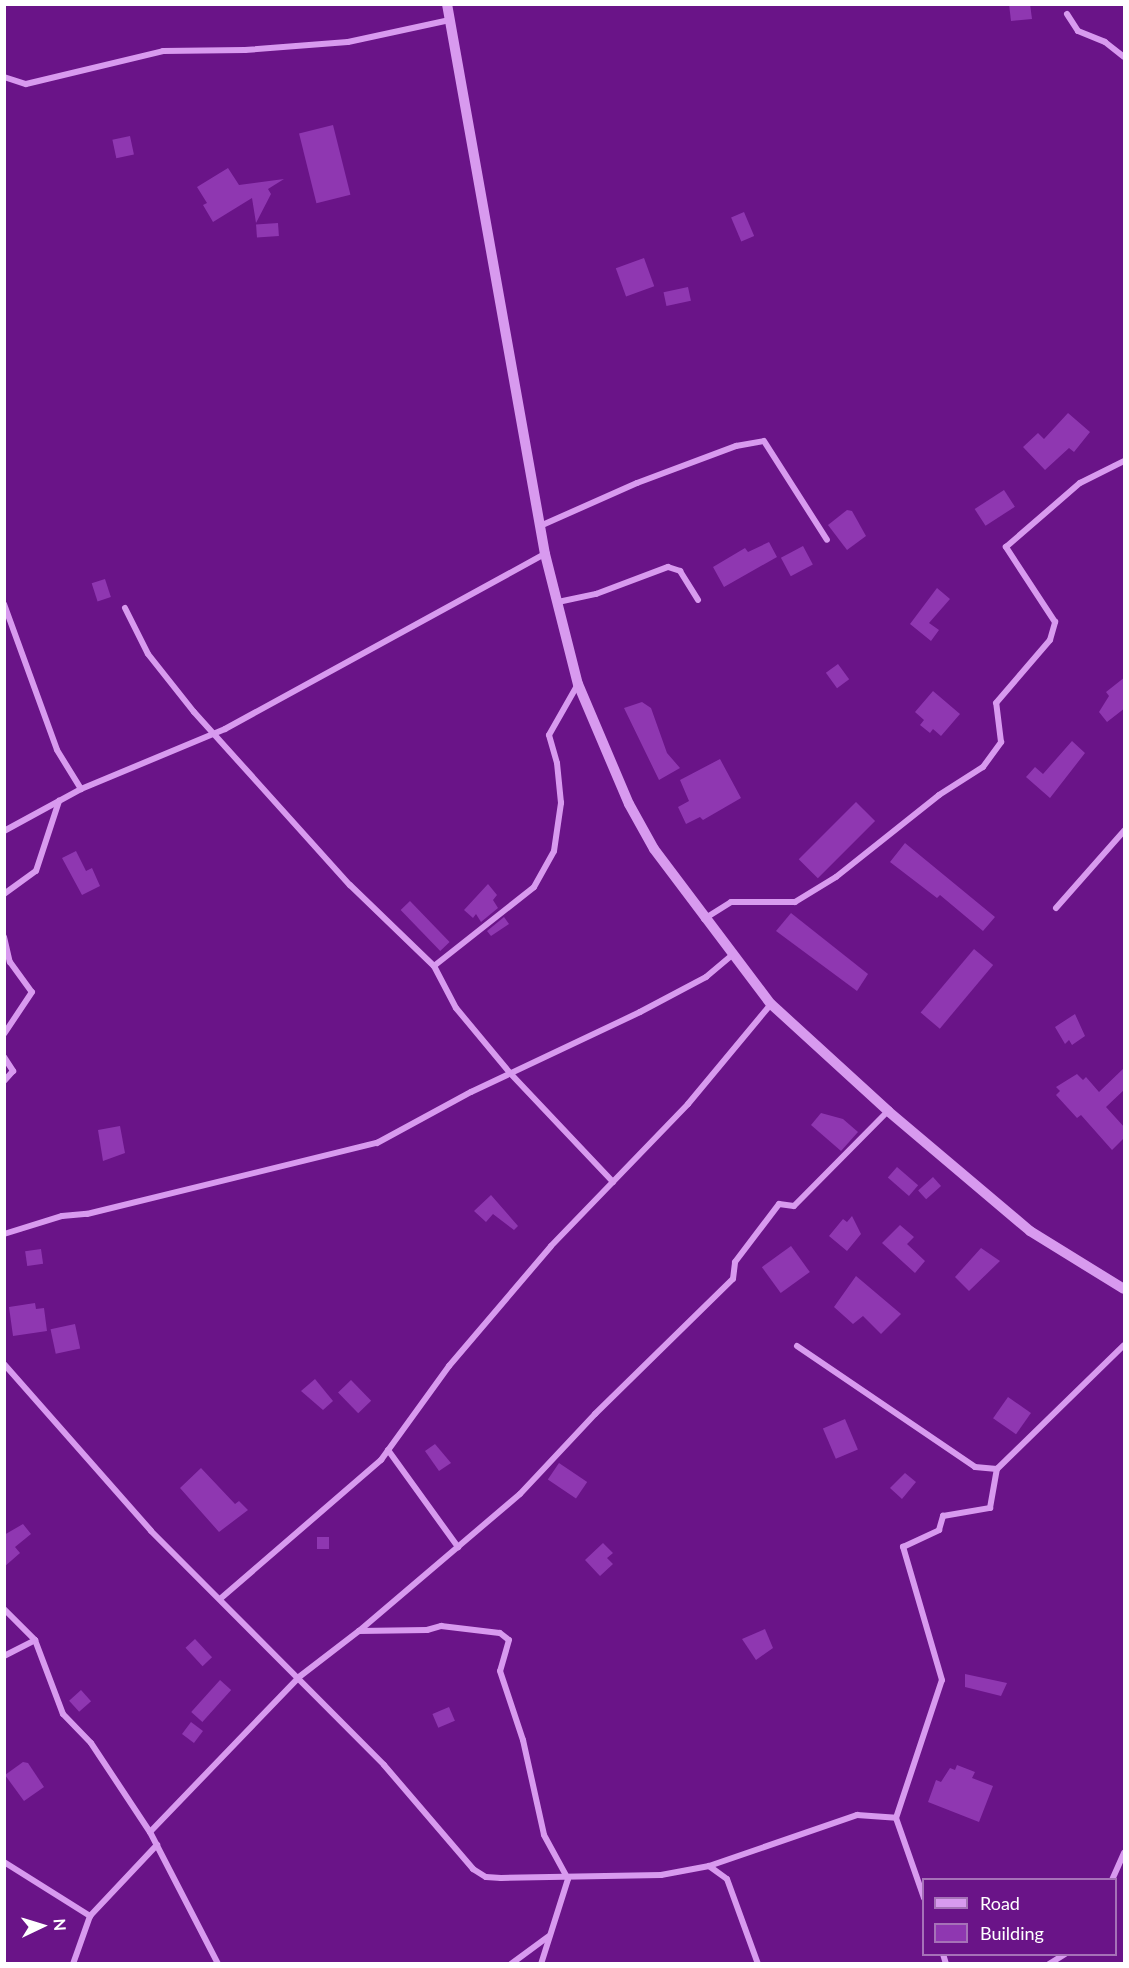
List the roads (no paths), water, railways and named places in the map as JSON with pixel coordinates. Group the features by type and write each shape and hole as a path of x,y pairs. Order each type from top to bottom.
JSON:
{"street":[{"path":"447,4 545,554 578,684 629,804 654,849 731,956 771,1004 888,1111 1030,1231 1125,1289"},
{"path":"1066,14 1078,31 1105,42 1125,57"},
{"path":"4,77 26,84 163,51 246,50 348,42 450,20"},
{"path":"540,526 648,479 736,446 764,441 827,540"},
{"path":"704,919 731,902 795,902 868,853 939,795 983,767 1001,742 996,703 1050,640 1055,622 1006,548 1080,483 1125,461"},
{"path":"4,831 81,789 213,734 545,554"},
{"path":"558,602 596,594 668,567 680,571 698,600"},
{"path":"4,604 57,750 81,789"},
{"path":"125,608 148,654 213,734 350,885 434,966 456,1008 510,1074 613,1182"},
{"path":"434,966 534,887 554,851 561,803 557,763 549,735 578,684"},
{"path":"4,894 36,871 46,850 59,801"},
{"path":"1056,908 1125,831"},
{"path":"4,937 10,962 32,992 4,1034"},
{"path":"4,1234 62,1216 87,1214 377,1143 510,1074 682,990 718,969 731,956"},
{"path":"220,1599 388,1450 448,1366 551,1246 688,1104 771,1004"},
{"path":"4,1057 13,1071 4,1081"},
{"path":"150,1832 299,1677 359,1631 520,1494 734,1279 735,1262 779,1204 794,1206 888,1111"},
{"path":"922,1892 896,1818 942,1680 903,1547 939,1530 943,1516 990,1508 997,1469 1125,1344"},
{"path":"798,1346 975,1467 997,1469"},
{"path":"4,1364 151,1531 299,1677 399,1781 473,1869 486,1877 568,1879 661,1875 709,1866 857,1815 896,1818"},
{"path":"388,1450 458,1547"},
{"path":"4,1609 34,1640 63,1714 91,1743 150,1832 218,1964"},
{"path":"359,1631 428,1630 441,1626 506,1635 509,1645 500,1671 523,1740 544,1836 568,1879 542,1964"},
{"path":"4,1656 34,1640"},
{"path":"73,1964 90,1916 157,1845"},
{"path":"1113,1878 1125,1853"},
{"path":"4,1862 90,1916"},
{"path":"709,1866 728,1879 758,1964"},
{"path":"511,1964 550,1935"},
{"path":"1049,1964 1062,1956"}]}
